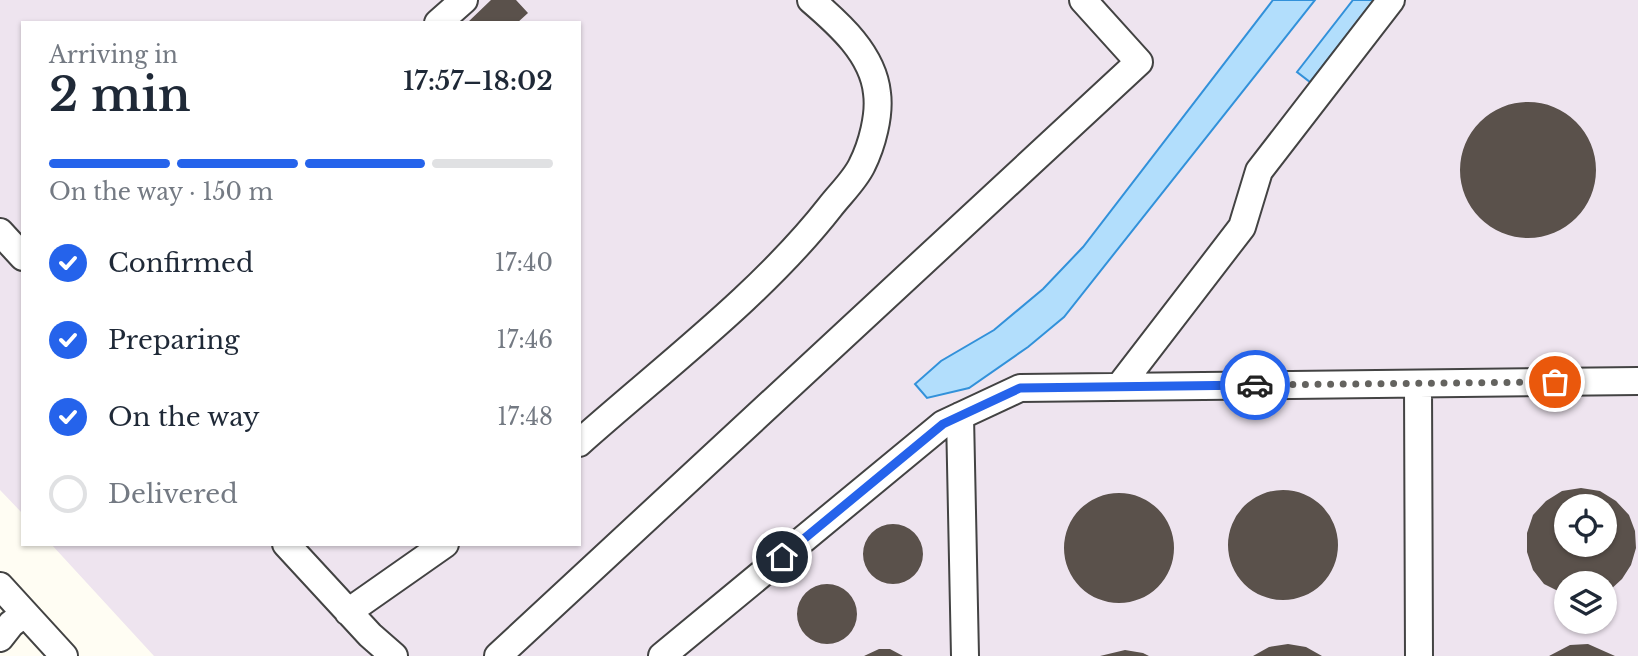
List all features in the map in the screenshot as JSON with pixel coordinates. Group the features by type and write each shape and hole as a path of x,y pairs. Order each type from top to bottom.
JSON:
{"lane":[{"path":"440,21 464,0"},
{"path":"581,441 787,255 862,166 872,141 876,116 877,93 870,68 857,46 835,20 811,0"},
{"path":"498,656 1139,62 1083,0"},
{"path":"1119,387 1242,227 1259,172 1391,0"},
{"path":"0,232 21,255"},
{"path":"662,656 943,424 1020,388 1638,381"},
{"path":"1418,383 1419,656"},
{"path":"960,416 965,656"},
{"path":"288,546 348,612 394,656"},
{"path":"348,612 442,546"},
{"path":"0,586 64,656"},
{"path":"0,638 11,624 24,614"}],"shaded area":[{"path":"0,0 1638,0 1638,656 154,656 53,546 581,546 581,21 21,21 21,512 0,490"}],"water":[{"path":"1273,0 1315,0 1064,317 1028,347 969,388 927,398 915,384 941,361 994,330 1043,289 1083,247"},
{"path":"1353,0 1374,0 1310,82 1297,72"}],"building":[{"path":"491,0 516,0 528,13 519,21 469,21"},
{"path":"1528,102 1554,107 1576,122 1591,144 1596,170 1591,196 1576,218 1554,233 1528,238 1502,233 1480,218 1465,196 1460,170 1465,144 1480,122 1502,107"},
{"path":"1581,488 1605,494 1557,494"},
{"path":"1283,490 1304,495 1322,506 1333,524 1338,545 1333,566 1322,584 1304,595 1283,600 1262,595 1244,584 1233,566 1228,545 1233,524 1244,506 1262,495"},
{"path":"1119,493 1140,498 1158,509 1169,527 1174,548 1169,569 1158,587 1140,598 1119,603 1098,598 1080,587 1069,569 1064,548 1069,527 1080,509 1098,498"},
{"path":"1554,496 1554,557 1617,557 1617,502 1629,515 1635,531 1636,548 1631,565 1617,584 1617,571 1554,571 1554,589 1544,584 1533,570 1527,552 1527,533 1533,515"},
{"path":"887,524 899,524 918,537 923,554 921,566 910,579 899,584 887,584 868,571 863,560 863,548 876,529"},
{"path":"821,584 833,584 852,597 857,614 855,626 844,639 833,644 821,644 802,631 797,620 797,608 810,589"},
{"path":"1288,644 1306,647 1322,656 1253,656 1269,647"},
{"path":"1588,644 1615,656 1549,656 1570,645"},
{"path":"879,649 890,649 903,656 864,656"},
{"path":"1125,650 1149,656 1100,656"}],"way so far":[{"path":"1255,385 1555,382"}],"route":[{"path":"782,557 943,424 1020,388 1255,385"}]}
